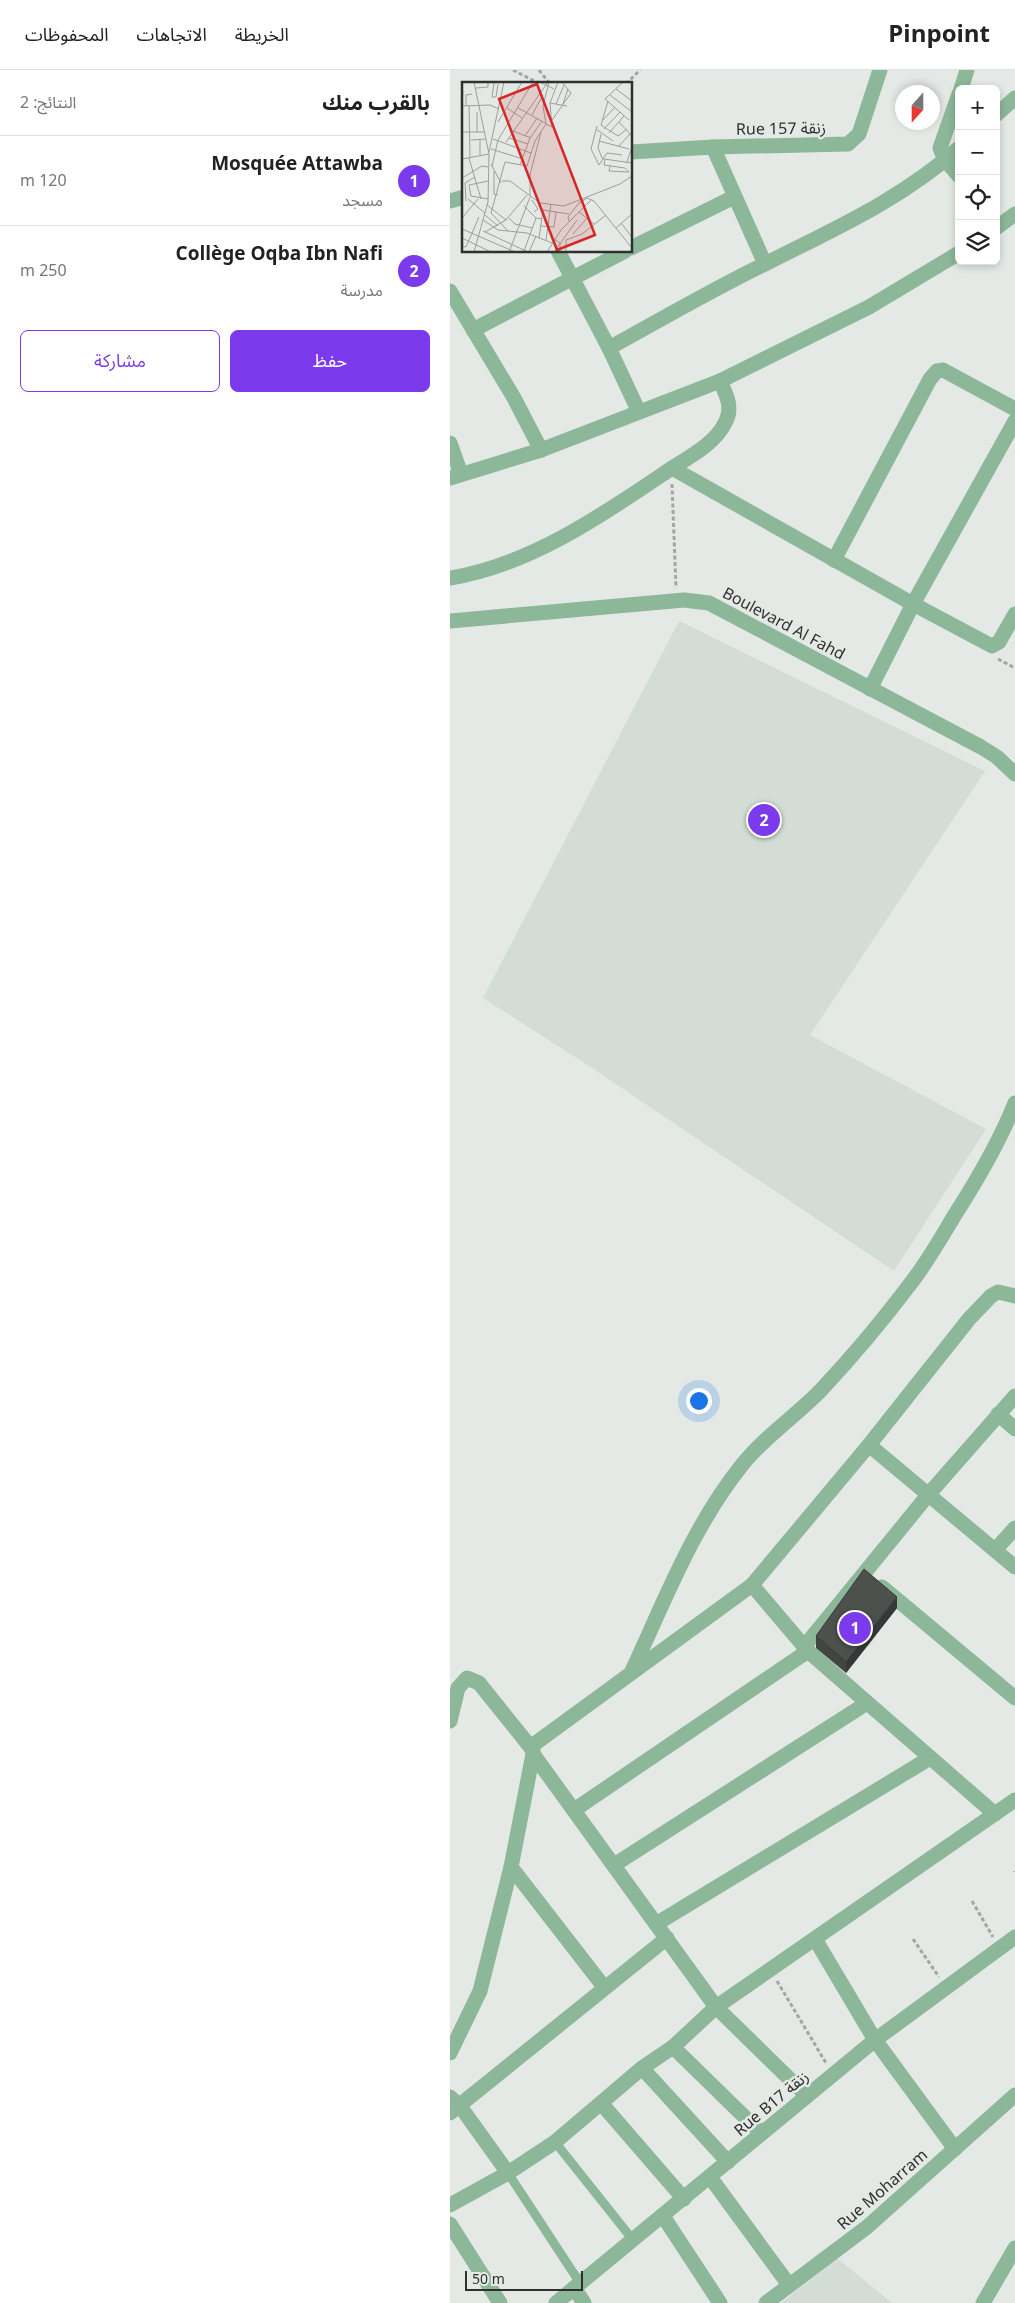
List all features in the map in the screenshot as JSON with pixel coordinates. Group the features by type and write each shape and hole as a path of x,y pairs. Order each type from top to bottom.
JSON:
{"street":[{"name":"Rue 157 زنقة","path":"632,152 713,147 848,144 859,134 880,70"},
{"path":"962,85 968,70"},
{"path":"1000,111 1015,98"},
{"path":"955,104 940,143 940,152 958,175"},
{"path":"713,147 765,264"},
{"path":"609,348 765,264 901,194 955,151"},
{"path":"632,248 734,197"},
{"path":"1000,223 1015,214"},
{"path":"558,252 609,348 639,412"},
{"path":"473,330 623,252"},
{"path":"450,443 455,470 541,450 720,381 868,307 955,255"},
{"path":"450,291 514,398 541,450"},
{"path":"834,560 930,379 937,371 943,370 1015,409"},
{"path":"450,578 494,566 537,549 588,523 708,444 726,421 729,402 720,381"},
{"path":"870,689 913,604 1015,421"},
{"path":"672,468 913,604 992,646 999,642 1015,614"},
{"name":"Boulevard Al Fahd","path":"450,621 676,601 694,600 717,606 981,747 997,757 1015,774"},
{"path":"631,1673 687,1552 719,1496 743,1464 769,1436 820,1392 859,1348 912,1282 988,1162 1015,1104"},
{"path":"450,2053 480,1991 511,1867 533,1751 537,1741 752,1585 869,1445 969,1319 991,1296 998,1292 1015,1296"},
{"path":"574,1810 806,1649 928,1495 1015,1396"},
{"path":"998,1414 1015,1429"},
{"path":"869,1445 1015,1567"},
{"path":"995,1550 1015,1528"},
{"path":"865,1573 1015,1698"},
{"path":"752,1585 806,1649 995,1814"},
{"path":"450,1721 458,1688 467,1678 480,1683 533,1751 716,2006 807,2096"},
{"path":"614,1866 867,1703"},
{"path":"656,1924 930,1758"},
{"path":"450,2205 508,2173 555,2142 642,2068 673,2047 716,2006 1015,1800"},
{"path":"511,1867 604,1986"},
{"name":"Rue B17 زنقة","path":"556,2303 875,2040 1015,1937"},
{"path":"508,2173 453,2105 667,1938"},
{"path":"815,1938 875,2040 955,2149"},
{"path":"673,2047 761,2133"},
{"path":"642,2068 728,2162"},
{"name":"Rue Moharram","path":"766,2303 867,2227 1015,2095"},
{"path":"601,2103 684,2199"},
{"path":"710,2177 789,2286"},
{"path":"663,2216 720,2303"},
{"path":"450,2224 500,2303"},
{"path":"983,2303 1015,2248"},
{"path":"577,2286 584,2303"}],"lane":[{"path":"555,2142 633,2240"},
{"path":"508,2173 577,2286"}],"path":[{"path":"513,70 536,82"},
{"path":"539,70 548,82"},
{"path":"628,82 640,70"},
{"path":"672,468 676,601"},
{"path":"972,1901 1000,1948"},
{"path":"913,1939 946,1988"},
{"path":"770,1969 832,2075"}],"shaded area":[{"path":"679,621 985,771 810,1035 986,1129 894,1271 586,1064 483,998"},
{"path":"837,2258 892,2303 781,2303"}],"building":[{"path":"864,1569 897,1597 846,1662 816,1636"}],"place":[{"name":"Collège Oqba Ibn Nafi","path":"764,820"},
{"name":"Mosquée Attawba","path":"855,1628"}]}
